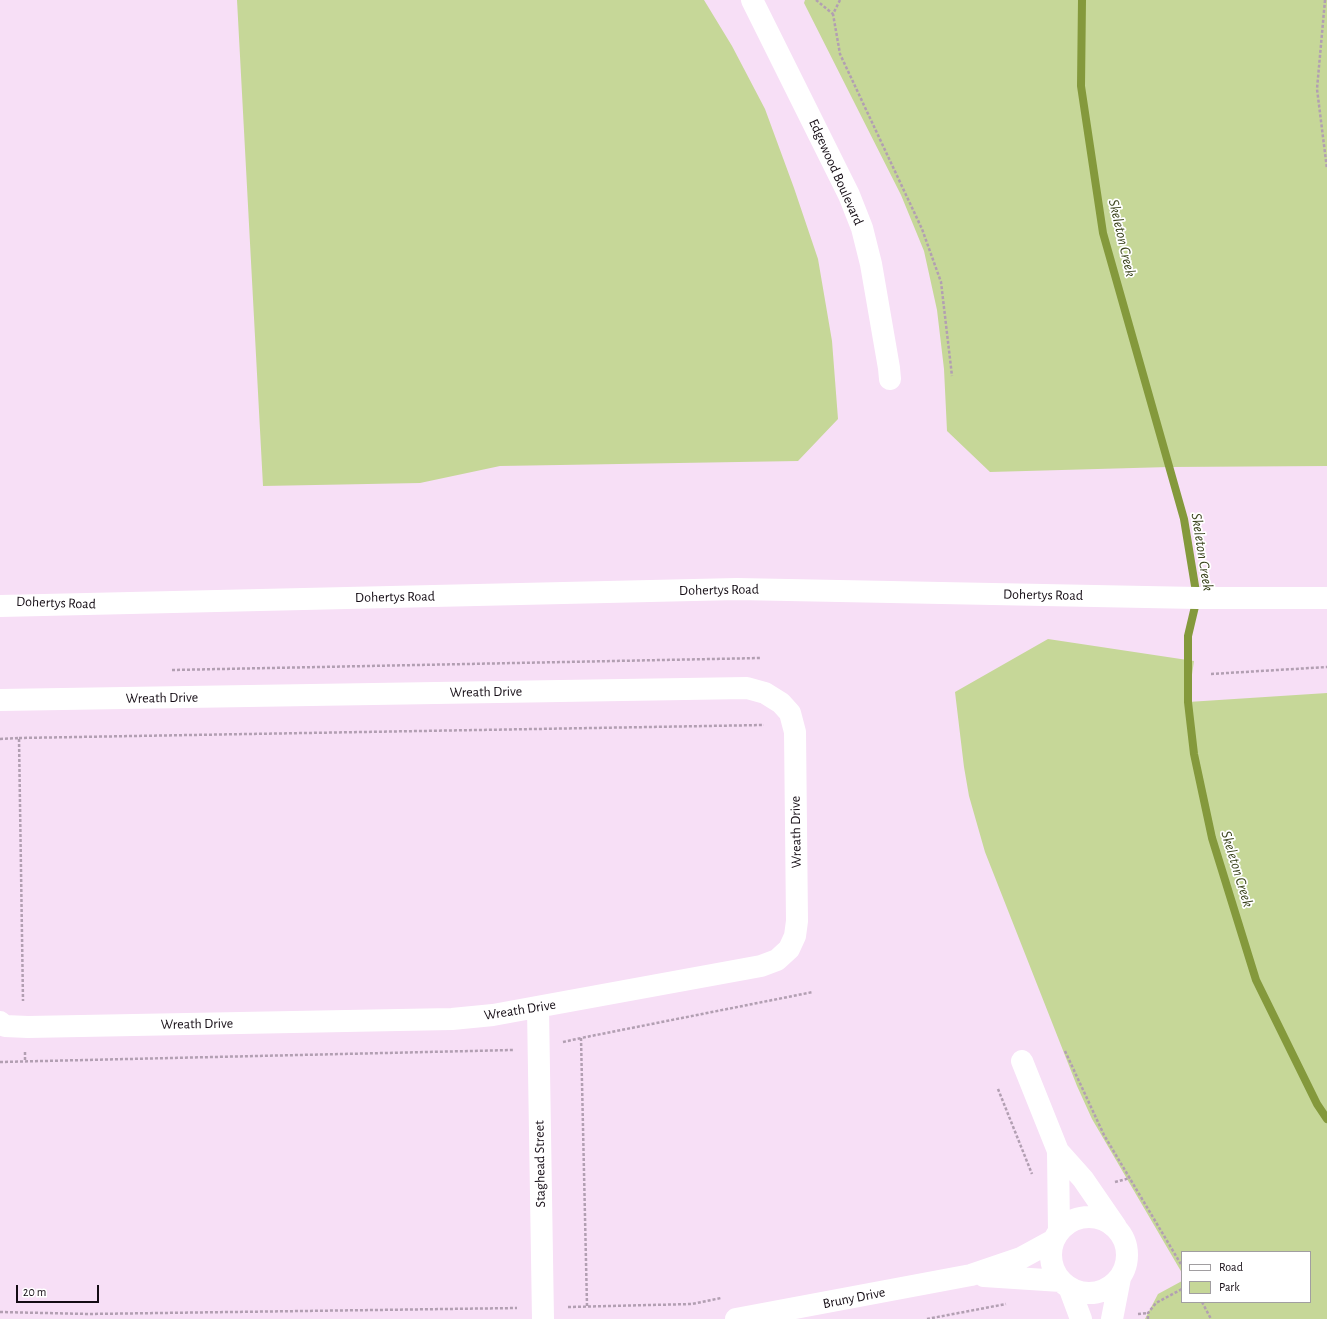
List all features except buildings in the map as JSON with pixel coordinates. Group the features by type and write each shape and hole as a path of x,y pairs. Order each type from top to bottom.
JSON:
{"street":[{"name":"Edgewood Boulevard","path":"752,0 808,110 849,195 862,228 871,264 890,368 890,379"},
{"name":"Dohertys Road","path":"0,606 737,589 1197,598 1327,598"},
{"name":"Dohertys Road","path":"0,601 112,604"},
{"name":"Wreath Drive","path":"0,700 747,688 766,693 780,703 790,713 795,732 797,921 795,936 789,948 777,960 761,966 538,1008 493,1015 452,1019 24,1027 5,1026 0,1022"},
{"name":"Staghead Street","path":"538,1008 543,1319"},
{"path":"1022,1062 1058,1151 1083,1178 1125,1240 1128,1256 1127,1264 1120,1278 1112,1319"},
{"path":"1058,1151 1057,1236 1052,1248 1052,1261 1056,1274 1065,1284 1081,1319"},
{"path":"1057,1236 1076,1219 1086,1217 1107,1221 1116,1227"},
{"name":"Bruny Drive","path":"736,1319 971,1275 1021,1258 1057,1236"},
{"name":"Bruny Drive","path":"971,1275 1025,1277 1065,1284"},
{"path":"1065,1284 1079,1292 1090,1293 1102,1291 1112,1286 1120,1278"}],"path":[{"path":"816,0 833,14"},
{"path":"840,0 833,14 840,54 922,229 941,282 952,376"},
{"path":"1325,0 1317,89 1327,169"},
{"path":"167,670 762,658"},
{"path":"1211,674 1327,667"},
{"path":"0,739 763,723 767,728"},
{"path":"19,738 25,1061"},
{"path":"587,1306 581,1038 813,992"},
{"path":"0,1062 514,1050"},
{"path":"1065,1051 1104,1135 1181,1264"},
{"path":"998,1089 1032,1176"},
{"path":"1148,1319 1148,1314 1156,1303 1181,1290"},
{"path":"1203,1303 1211,1319"},
{"path":"927,1319 1008,1304"}],"green space":[{"path":"237,0 704,0 732,46 765,109 818,259 832,341 838,419 798,461 500,466 420,483 263,486"},
{"path":"805,0 1327,0 1327,466 1169,467 990,472 947,431 944,369 937,310 924,251 901,195 804,3"},
{"path":"1048,639 1194,661 1188,702 1327,693 1327,1319 1145,1319 1158,1294 1181,1282 1181,1303 1311,1303 1311,1251 1181,1251 1181,1271 1092,1119 1077,1086 985,852 969,796 955,692"}],"waterway":[{"name":"Skeleton Creek","path":"1082,0 1081,86 1103,233 1184,519 1197,598 1188,636 1188,702 1194,754 1212,838 1256,980 1317,1104 1327,1119"}]}
